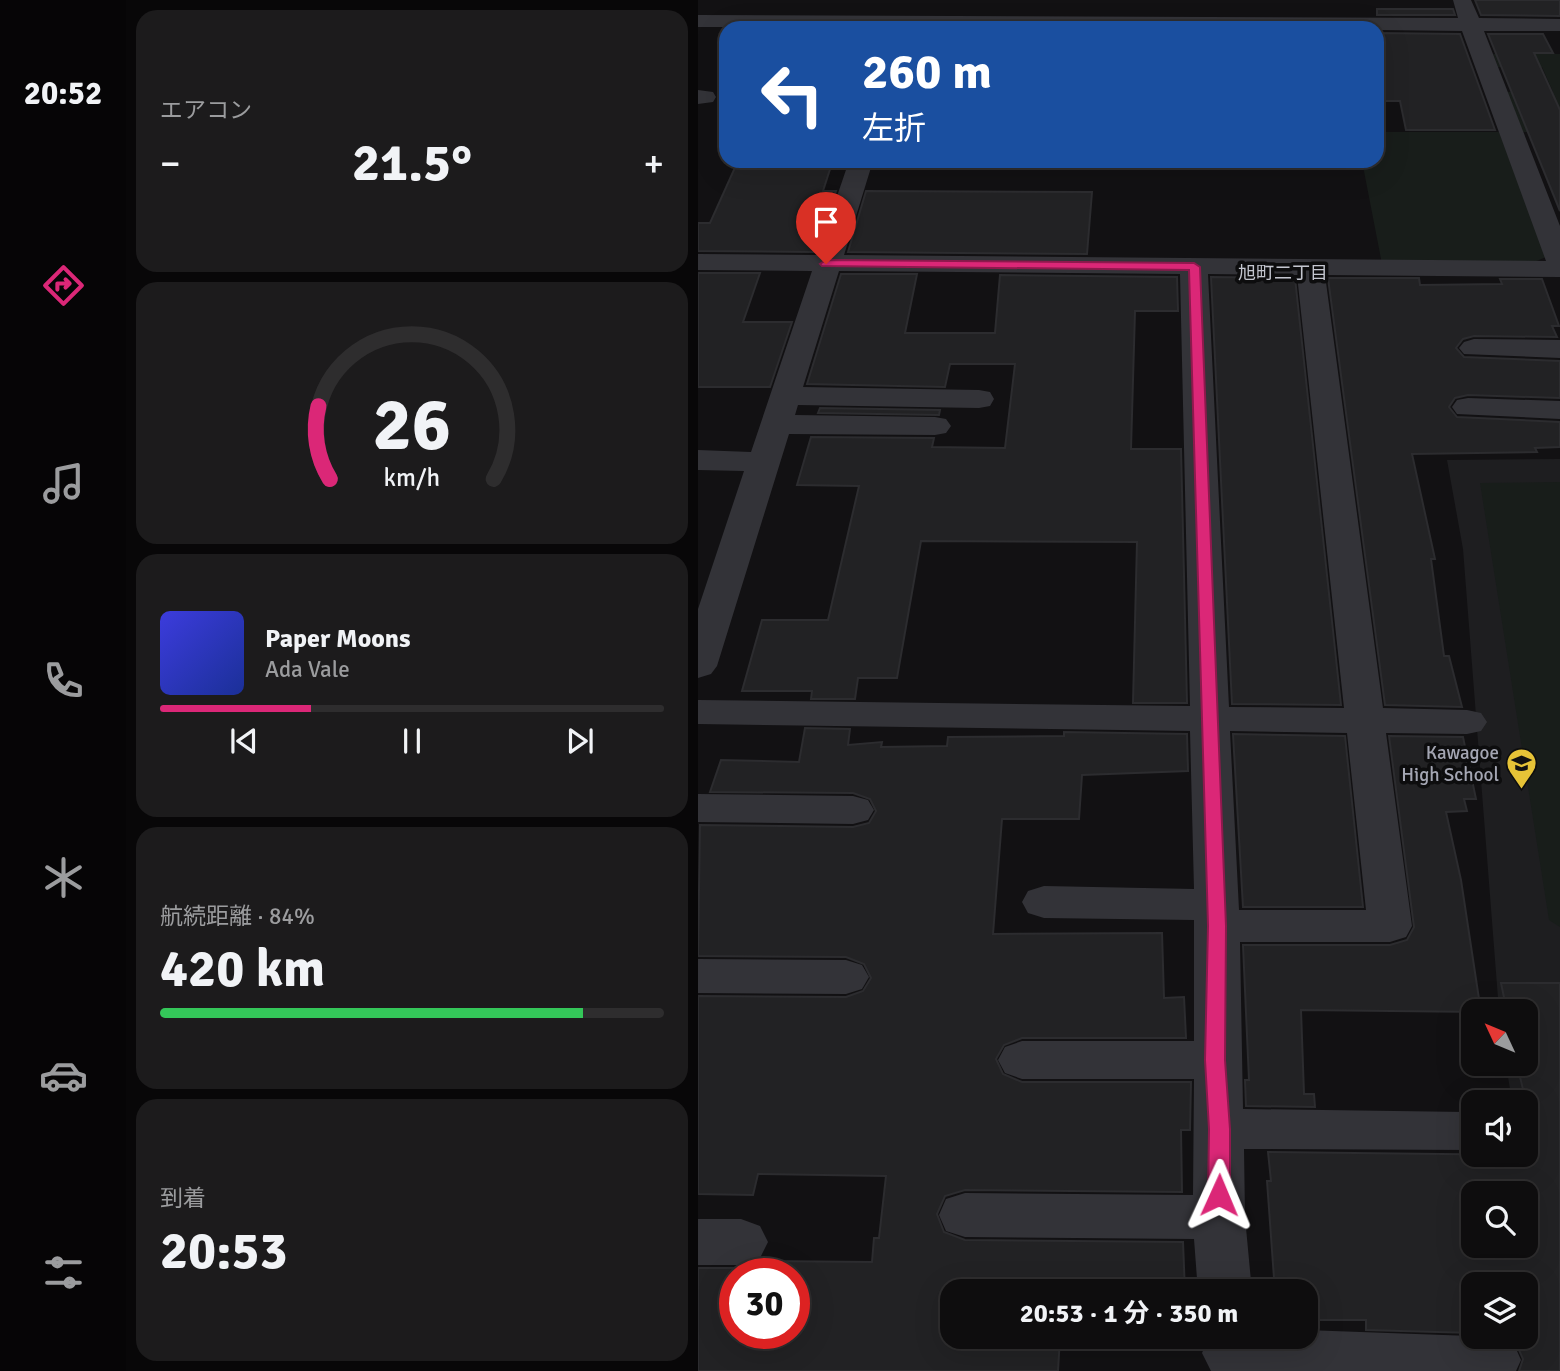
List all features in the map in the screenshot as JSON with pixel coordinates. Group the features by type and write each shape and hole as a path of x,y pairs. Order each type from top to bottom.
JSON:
{"street":[{"path":"722,21 732,0"},
{"path":"1189,0 1189,21"},
{"path":"1439,2 1465,10 1560,24"},
{"path":"1212,21 1465,10"},
{"path":"1465,10 1560,262"},
{"path":"698,21 1058,11 1177,21"},
{"path":"698,666 714,562 765,461 859,168"},
{"path":"698,262 1560,269"},
{"path":"1194,267 1216,915 1215,1060 1220,1129 1218,1217 1224,1279"},
{"path":"1044,902 1390,926 1310,268"},
{"path":"1474,348 1560,349"},
{"path":"781,410 979,399"},
{"path":"1468,407 1560,410"},
{"path":"781,410 935,426"},
{"path":"698,460 765,461"},
{"path":"698,712 1467,722"},
{"path":"698,808 853,810"},
{"path":"698,976 846,977"},
{"path":"1022,1059 1215,1060"},
{"path":"1220,1129 1461,1132"},
{"path":"965,1215 1218,1217"},
{"path":"1229,1354 1492,1360"}],"shaded area":[{"path":"1493,54 1560,54 1560,132 1523,132 1507,92 1553,92 1542,67 1498,67"},
{"path":"1384,132 1499,132 1546,257 1532,263 1382,264 1363,168 1384,168"},
{"name":"Kawagoe High School","path":"1560,459 1560,1121 1538,1121 1538,1090 1510,1090 1508,1076 1538,1076 1538,999 1498,999 1463,549 1447,460"},
{"path":"1560,482 1560,927 1549,920 1480,483"}],"building":[{"path":"1475,0 1560,0 1560,16 1481,15"},
{"path":"1377,9 1453,9 1455,15 1377,15"},
{"path":"1384,33 1460,34 1495,130 1406,130 1400,101 1384,101"},
{"path":"1488,34 1543,34 1553,53 1534,53 1560,110 1560,211"},
{"path":"735,168 830,168 823,191 836,191 815,252 698,251 698,223 710,223"},
{"path":"866,191 1092,192 1087,254 848,252"},
{"path":"698,273 760,273 743,322 792,322 770,387 698,387"},
{"path":"841,274 917,274 905,333 995,333 1000,275 1177,277 1178,311 1135,311 1131,449 1181,449 1187,703 1133,703 1137,542 921,541 897,678 858,678 855,699 811,699 812,691 742,691 762,620 828,620 859,486 797,485 811,437 934,438 932,447 1005,448 1015,364 950,364 945,387 807,384"},
{"path":"1211,277 1295,278 1341,705 1232,704"},
{"path":"1328,278 1419,278 1420,285 1502,284 1500,279 1542,279 1559,326 1552,326 1557,337 1474,336 1463,339 1456,348 1464,357 1560,361 1560,398 1468,395 1455,398 1449,407 1457,417 1560,422 1560,447 1535,448 1537,452 1412,454 1435,559 1431,559 1444,656 1449,656 1462,707 1385,705"},
{"path":"820,408 940,410 939,415 818,413"},
{"path":"805,728 850,729 848,745 882,742 881,747 947,746 948,737 1064,736 1064,732 1187,734 1188,771 1082,775 1079,819 1002,819 993,934 1162,933 1164,998 1184,997 1186,1038 1022,1038 1004,1045 996,1059 1003,1074 1022,1082 1191,1082 1190,1130 1181,1130 1182,1192 965,1190 945,1196 937,1214 944,1232 965,1240 1183,1242 1184,1279 940,1279 940,1349 1059,1349 1058,1371 698,1371 698,1268 719,1268 719,1349 810,1349 810,1261 872,1262 874,1238 879,1238 886,1176 758,1174 753,1195 698,1194 698,996 846,997 863,991 871,978 864,964 846,957 698,956 700,825 853,827 869,823 876,811 870,799 853,793 710,792 721,760 799,762"},
{"path":"1233,734 1345,736 1363,907 1243,907"},
{"path":"1389,736 1463,737 1476,799 1464,799 1467,811 1446,812 1461,880 1479,999 1461,999 1461,1012 1301,1010 1304,1094 1314,1094 1315,1107 1246,1106 1245,1080 1249,1080 1243,945 1390,945 1407,940 1414,927"},
{"path":"1501,983 1560,983 1560,1371 1519,1371 1523,1359 1519,1349 1538,1349 1538,1272 1461,1272 1461,1333 1366,1330 1366,1320 1318,1320 1318,1279 1274,1279 1267,1181 1271,1181 1268,1152 1461,1154 1461,1167 1538,1167 1538,1090 1523,1090 1520,1076 1538,1076 1538,999 1504,999"}],"place":[{"name":"Kawagoe High School","path":"1522,790"}],"district":[{"name":"旭町二丁目","path":"1283,273"}],"route":[{"path":"826,264 1194,267 1217,926 1215,1060 1220,1129 1219,1195"}]}
